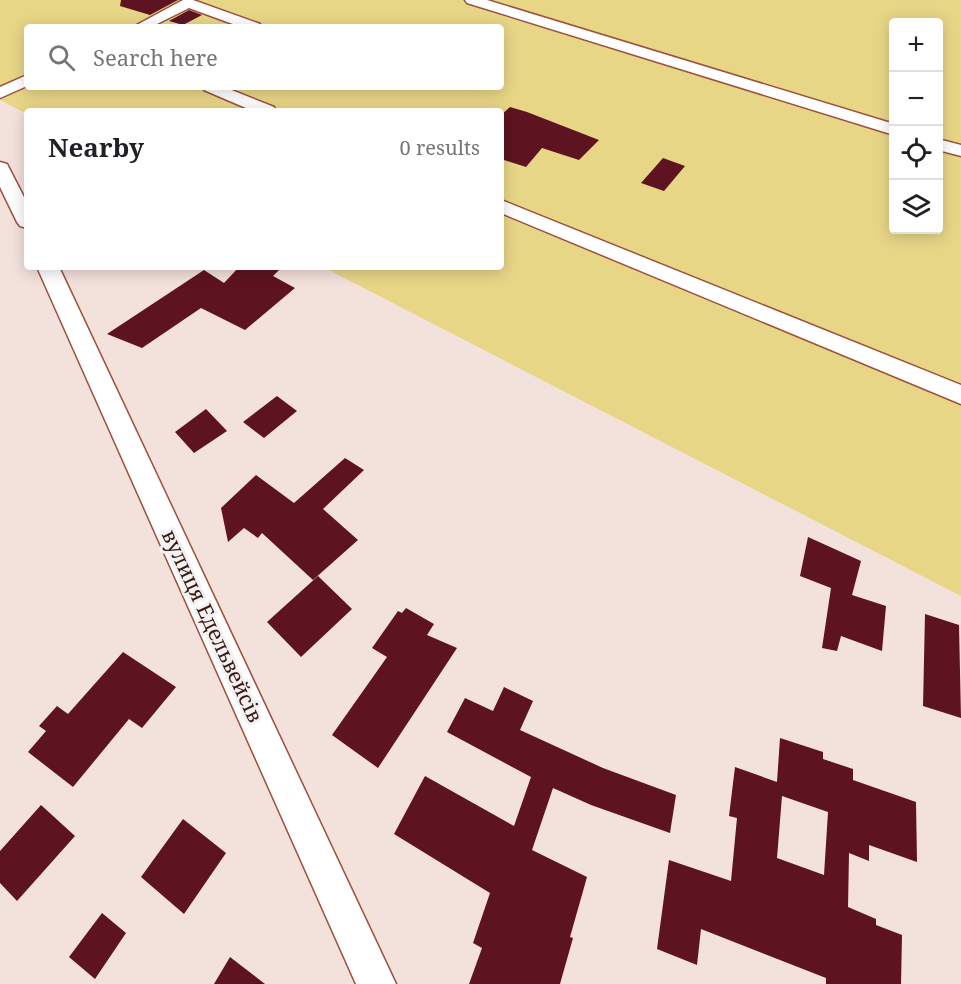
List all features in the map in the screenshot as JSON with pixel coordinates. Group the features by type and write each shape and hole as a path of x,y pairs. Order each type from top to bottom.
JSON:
{"street":[{"path":"472,0 889,128"},
{"path":"145,24 185,1 247,24"},
{"path":"0,93 24,81"},
{"path":"217,90 261,108"},
{"path":"943,145 961,151"},
{"path":"0,168 24,216"},
{"path":"504,207 961,395"},
{"name":"вулиця Едельвейсів","path":"49,270 376,984"}],"shaded area":[{"path":"0,0 961,0 961,596 329,270 504,270 504,108 24,108 24,112 0,100"}],"building":[{"path":"121,0 178,0 150,15 120,6"},
{"path":"189,10 202,15 185,24 169,21"},
{"path":"510,107 599,140 579,160 542,148 526,167 504,160 504,112"},
{"path":"663,158 685,166 664,191 641,183"},
{"path":"204,270 224,283 236,270 279,270 273,276 295,288 245,330 201,308 142,348 107,334"},
{"path":"277,396 297,411 264,438 243,422"},
{"path":"206,409 227,431 194,453 175,432"},
{"path":"345,458 364,470 323,509 358,540 313,580 262,533 258,538 244,528 228,542 221,508 256,475 294,503"},
{"path":"808,537 861,561 852,595 886,606 882,651 841,636 837,651 822,648 831,588 800,576"},
{"path":"318,576 352,609 301,657 267,622"},
{"path":"406,608 434,624 427,635 457,648 378,768 332,735 387,657 372,648 398,611 402,613"},
{"path":"925,614 959,625 961,718 923,706"},
{"path":"123,652 176,687 142,728 129,719 73,787 28,752 46,731 39,726 57,706 68,714"},
{"path":"504,687 533,701 520,730 603,768 676,795 670,833 591,805 553,788 532,850 587,877 570,937 573,938 560,984 469,984 482,948 473,943 490,893 394,834 425,776 514,826 531,777 447,732 465,698 493,711"},
{"path":"780,738 823,752 823,759 853,769 853,780 916,802 917,862 869,845 869,861 849,853 848,907 876,919 876,925 902,935 901,984 826,984 826,978 701,929 697,965 657,949 669,860 731,881 737,818 729,816 735,767 777,782","holes":["782,796 828,812 824,875 777,858"]},
{"path":"41,805 75,836 17,901 0,883 0,851"},
{"path":"183,819 226,853 184,914 141,877"},
{"path":"102,913 126,933 95,979 69,957"},
{"path":"230,957 265,984 214,984"}]}
